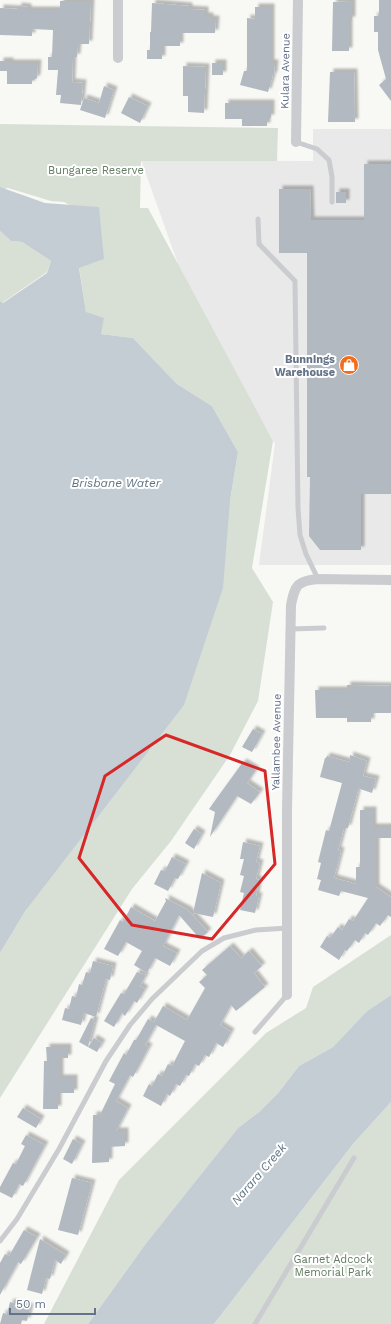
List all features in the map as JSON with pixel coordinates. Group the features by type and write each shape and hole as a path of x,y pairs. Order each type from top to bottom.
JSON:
{"street":[{"path":"118,0 118,58"},
{"name":"Kulara Avenue","path":"296,142 298,0"},
{"name":"Yallambee Avenue","path":"287,995 287,810 290,629 291,605 294,591 297,586 307,580 391,580"}],"lane":[{"path":"296,142 317,149 329,160 332,177 332,202"},
{"path":"258,219 259,244 295,281 298,508 300,535 306,554 318,579"},
{"path":"290,629 324,628"},
{"path":"0,1241 17,1218 59,1149 106,1062 130,1025 152,999 202,951 224,938 256,930 288,928"},
{"path":"255,1032 287,995"},
{"path":"255,1324 354,1158"}],"highlighted area":[{"path":"166,735 265,771 275,864 212,939 132,925 79,858 105,776"}],"shaded area":[{"path":"313,129 391,129 391,565 259,565 275,444 187,289 141,160 313,161"}],"green space":[{"name":"Bungaree Reserve","path":"0,124 278,128 277,161 141,161 140,208 148,208 273,441 252,568 273,602 258,701 230,755 171,841 132,889 0,1098 0,953 26,910 230,501 238,452 212,406 177,384 133,338 101,334 86,312 79,267 77,209 64,202 51,201 8,188 0,190"},
{"path":"0,231 11,241 22,242 51,261 47,272 2,303 0,301"},
{"path":"391,935 391,995 367,1011 333,1047 299,1066 278,1093 259,1112 238,1128 147,1242 88,1324 44,1324 119,1180 266,1033 306,1008 313,987"},
{"name":"Garnet Adcock Memorial Park","path":"391,1102 391,1324 214,1324 353,1144"}],"water":[{"name":"Brisbane Water","path":"0,187 45,203 99,207 104,259 79,268 86,312 104,318 101,334 133,338 177,384 212,406 238,452 230,501 223,588 184,705 26,910 0,953 0,301 3,303 47,273 51,261 22,242 11,241 0,231"},
{"name":"Narara Creek","path":"391,995 391,1102 353,1144 214,1324 88,1324 147,1242 238,1128 259,1112 278,1093 299,1066 333,1047 367,1011"}],"building":[{"path":"379,0 391,0 391,101 379,85 386,79 378,50 378,32 374,32 374,16 379,16"},
{"path":"60,1 91,1 89,44 78,44 77,57 73,57 72,82 83,83 81,105 60,103 61,95 56,95 58,70 48,70 48,57 52,57 53,30 32,29 32,36 0,35 0,8 18,9 18,6 28,7 28,10 60,10"},
{"path":"352,1 352,20 349,20 349,51 332,51 333,2"},
{"path":"152,3 189,6 189,9 205,10 205,16 210,16 210,19 216,19 215,33 180,33 180,46 162,46 162,59 147,59 147,50 150,50"},
{"path":"255,7 271,7 271,63 275,63 274,75 268,92 240,85 244,71 247,71 247,18 255,19"},
{"path":"0,61 10,61 10,63 38,63 37,78 32,81 32,84 7,84 7,71 0,71"},
{"path":"212,63 223,63 223,75 212,75"},
{"path":"183,66 206,67 204,113 188,112 188,96 183,96"},
{"path":"330,72 354,72 355,122 328,122"},
{"path":"104,86 114,90 105,118 80,110 84,98 99,103"},
{"path":"129,97 148,106 140,123 121,113"},
{"path":"225,103 271,103 271,118 267,118 267,126 242,126 242,119 225,119"},
{"name":"Bunnings Warehouse","path":"364,164 391,164 391,494 361,494 361,550 320,550 309,536 310,477 307,477 307,253 279,253 279,189 310,189 311,220 364,220"},
{"path":"336,192 346,192 346,203 336,203"},
{"path":"347,685 391,686 391,713 371,713 371,722 347,722 347,718 316,718 315,690 347,690"},
{"path":"253,729 262,734 252,752 242,747"},
{"path":"350,755 367,761 363,776 376,779 372,793 360,788 358,790 348,828 344,828 338,850 341,851 334,878 356,884 356,867 360,867 360,810 373,810 373,827 391,827 391,838 376,838 376,887 391,897 391,917 388,915 380,926 376,923 368,935 365,933 359,943 355,940 347,951 345,950 339,960 320,947 327,936 330,938 338,927 342,930 349,919 353,921 368,898 341,891 339,896 318,890 321,880 317,879 321,863 318,862 326,830 329,831 342,783 320,777 325,758 327,756 349,762"},
{"path":"243,762 256,770 247,783 260,792 251,804 237,796 210,837 215,812 209,809"},
{"path":"194,829 202,834 194,849 185,843"},
{"path":"243,842 260,846 256,862 260,863 256,879 259,880 256,896 259,896 255,913 240,910 244,893 240,892 244,876 240,875 244,859 240,859"},
{"path":"172,857 186,864 178,879 175,878 168,891 154,884 161,870 165,871"},
{"path":"202,873 221,883 213,917 193,913"},
{"path":"165,898 188,910 208,932 200,939 179,915 163,946 177,953 170,966 155,958 147,973 134,965 142,951 126,942 118,956 104,949 120,920 123,922 131,907 155,921 166,901"},
{"path":"230,946 241,958 249,951 262,966 254,973 265,987 236,1011 231,1005 220,1025 231,1032 223,1047 216,1043 209,1057 205,1055 199,1066 195,1064 189,1076 186,1075 180,1086 176,1084 170,1096 167,1094 161,1106 143,1096 149,1084 152,1086 158,1074 162,1076 168,1064 172,1066 185,1041 156,1025 145,1045 149,1047 133,1077 130,1075 116,1101 128,1108 116,1131 125,1131 125,1146 109,1147 109,1162 92,1163 93,1115 100,1115 115,1084 109,1081 124,1053 126,1055 148,1019 154,1022 163,1006 187,1020 205,988 199,982 207,975 202,970"},
{"path":"93,961 113,966 110,980 106,979 96,1017 84,1013 81,1025 62,1020 65,1008 69,1009 72,996 76,997 79,984 82,985 86,972 90,973"},
{"path":"137,972 146,975 140,986 145,989 137,1003 134,1001 125,1016 122,1013 114,1027 104,1021 121,993 124,994"},
{"path":"91,1018 95,1020 88,1047 79,1042"},
{"path":"94,1038 102,1043 97,1052 88,1047"},
{"path":"46,1047 68,1047 68,1058 60,1058 60,1078 74,1078 74,1093 58,1093 58,1109 43,1109 44,1061 47,1061"},
{"path":"23,1108 41,1119 36,1128 17,1117"},
{"path":"26,1135 45,1145 23,1186 19,1184 12,1198 0,1192 0,1187 13,1163 16,1164 25,1146 21,1144"},
{"path":"73,1139 82,1144 72,1164 63,1159"},
{"path":"72,1178 92,1183 78,1235 58,1230"},
{"path":"24,1230 37,1237 21,1264 18,1262 0,1295 0,1263 5,1254 9,1256"},
{"path":"40,1239 66,1255 61,1264 55,1260 50,1279 46,1278 42,1294 27,1290"},
{"path":"10,1302 30,1307 27,1321 22,1320 21,1324 0,1324 3,1313 7,1314"}],"place":[{"name":"Bunnings Warehouse","path":"349,365"}]}
